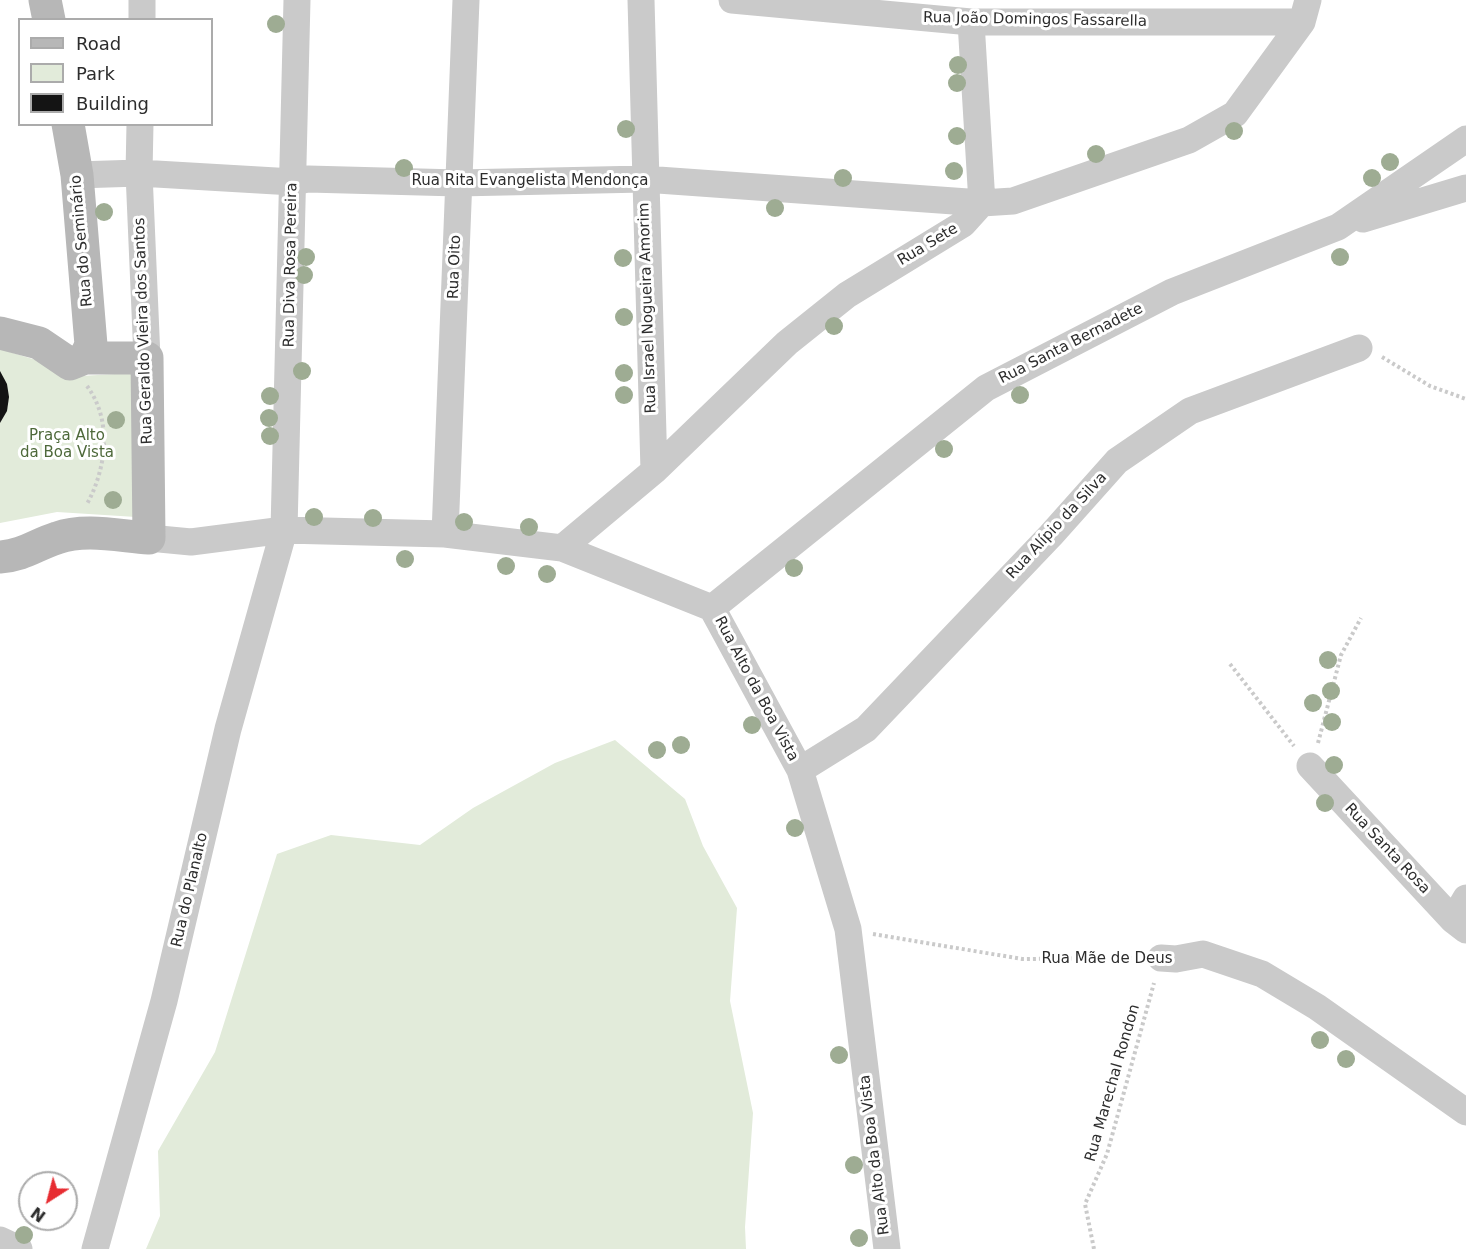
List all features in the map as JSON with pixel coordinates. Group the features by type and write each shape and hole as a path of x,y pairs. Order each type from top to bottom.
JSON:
{"street":[{"path":"45,0 49,18"},
{"path":"142,0 142,18"},
{"name":"Rua Diva Rosa Pereira","path":"284,530 297,0"},
{"name":"Rua Oito","path":"445,534 466,0"},
{"name":"Rua Israel Nogueira Amorim","path":"641,0 644,179 654,471"},
{"name":"Rua João Domingos Fassarella","path":"732,0 971,22 1305,11"},
{"path":"901,0 932,20"},
{"path":"971,22 982,203 1013,201 1178,143 1234,114 1305,11"},
{"name":"Rua do Seminário","path":"68,126 77,175 90,345 78,361"},
{"name":"Rua Geraldo Vieira dos Santos","path":"140,126 139,173 147,358 149,538"},
{"name":"Rua Santa Bernadete","path":"712,608 986,388 1172,292 1338,226 1466,139"},
{"name":"Rua Rita Evangelista Mendonça","path":"77,175 139,173 293,182 308,179 458,183 644,179 982,203"},
{"path":"1338,226 1466,188"},
{"name":"Rua Sete","path":"562,548 654,471 787,343 847,295 963,224 982,203"},
{"path":"0,333 39,343 78,361 147,358"},
{"name":"Rua Alípio da Silva","path":"800,770 866,729 1051,535 1117,461 1190,411 1359,348"},
{"name":"Rua Alto da Boa Vista","path":"57,538 89,533 190,542 284,530 445,534 562,548 712,608 800,770 848,929 887,1249"},
{"name":"Rua do Planalto","path":"95,1249 164,1001 228,729 284,530"},
{"path":"0,557 31,551 57,538"},
{"name":"Rua Santa Rosa","path":"1310,766 1462,916"},
{"name":"Rua Mãe de Deus","path":"1161,958 1176,959 1203,954 1262,974 1317,1007 1466,1112"},
{"path":"0,1240 19,1249"}],"path":[{"path":"1359,348 1373,351 1430,386 1466,399"},
{"path":"57,538 84,510 100,480 105,437 93,394 78,361"},
{"path":"1310,766 1322,733 1341,655 1361,618"},
{"path":"1230,664 1310,766"},
{"name":"Rua Mãe de Deus","path":"848,929 1022,959 1161,958"},
{"name":"Rua Marechal Rondon","path":"1094,1249 1085,1204 1107,1154 1161,958"}],"green space":[{"name":"Praça Alto da Boa Vista","path":"0,349 36,360 64,377 132,373 136,517 57,512 0,523"},
{"path":"615,740 685,799 703,846 737,908 730,1001 753,1113 745,1227 746,1249 146,1249 160,1216 158,1151 215,1052 277,854 331,835 420,845 473,808 555,763"}],"building":[{"path":"0,371 7,384 9,397 7,411 0,423"}]}
